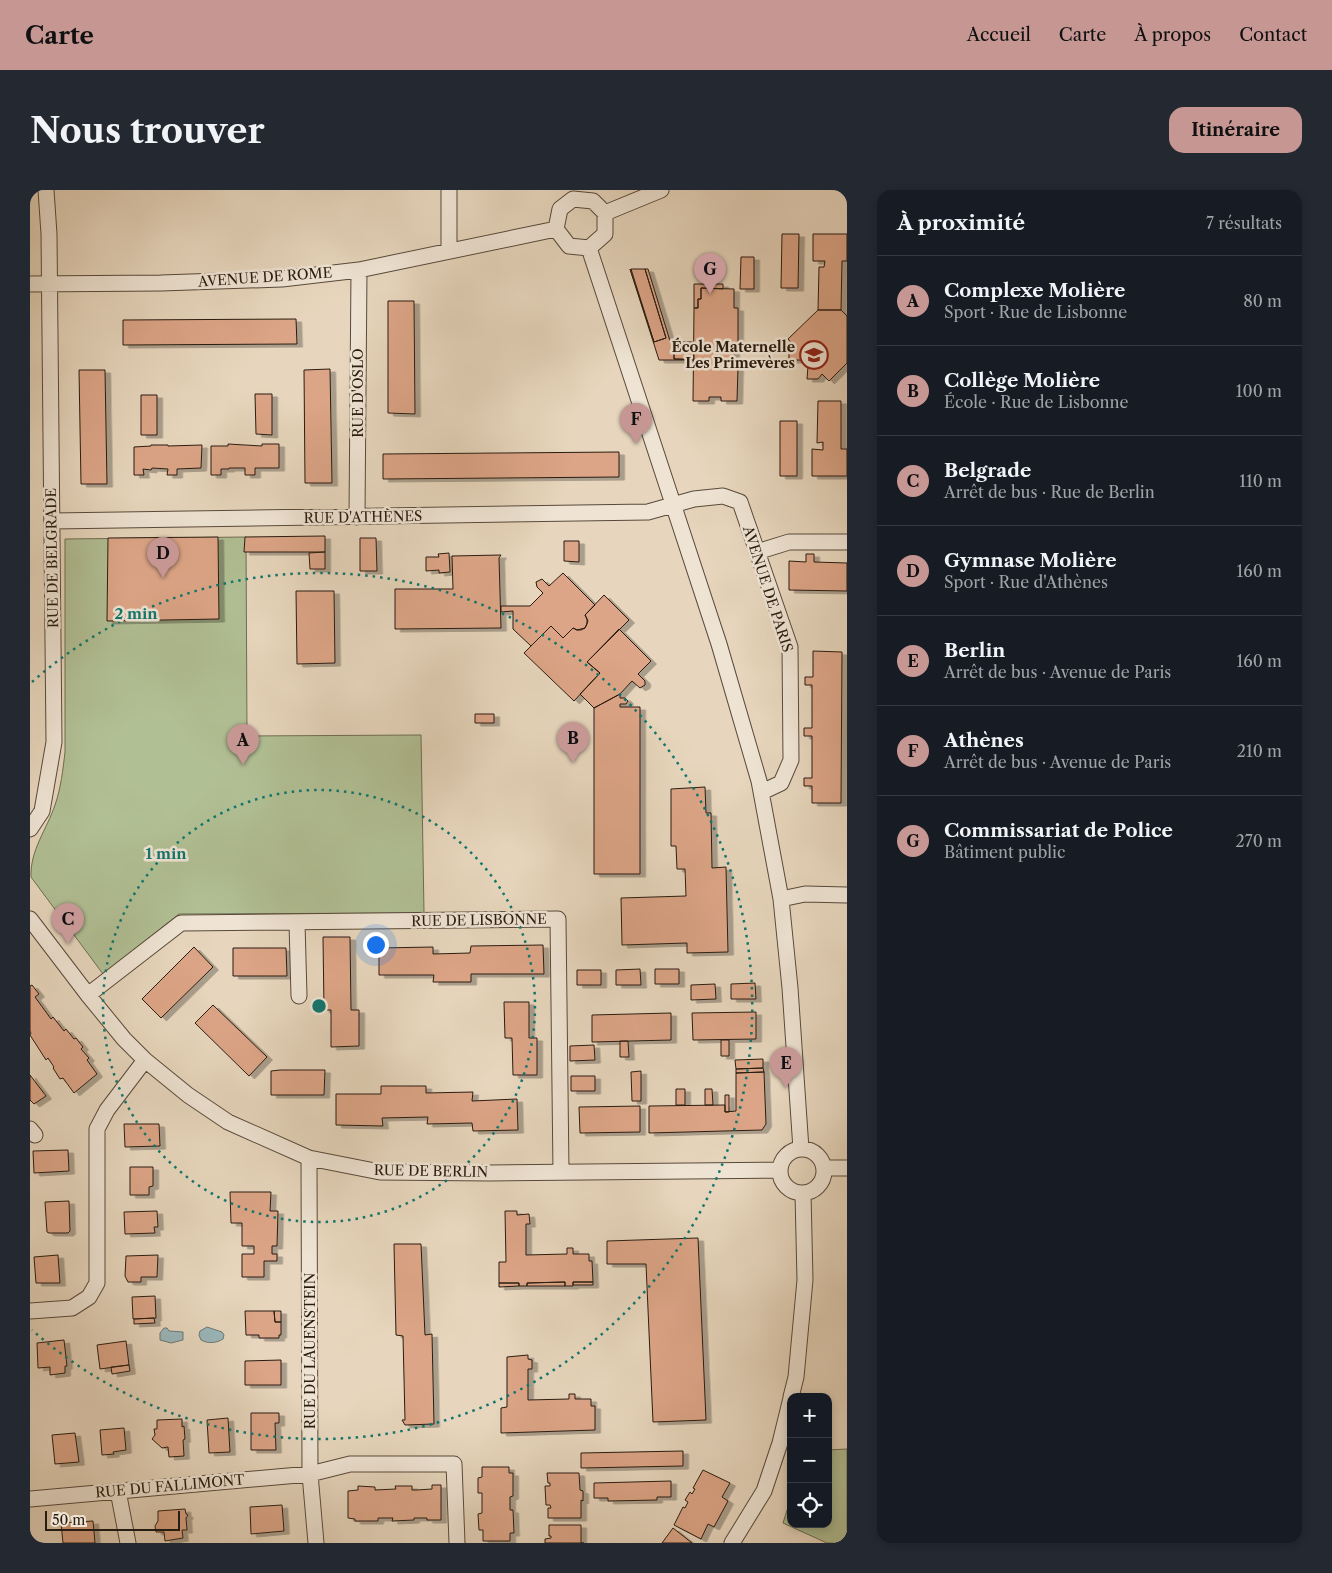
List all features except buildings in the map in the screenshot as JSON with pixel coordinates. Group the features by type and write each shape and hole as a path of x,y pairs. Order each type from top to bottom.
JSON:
{"street":[{"name":"RUE DE BELGRADE","path":"30,828 42,811 54,742 49,234 46,190"},
{"path":"448,190 448,251"},
{"path":"605,213 661,190"},
{"path":"572,194 593,201 605,213 605,234 589,248 569,246 556,229 560,209 572,194"},
{"name":"AVENUE DE ROME","path":"30,284 161,283 282,279 358,270 556,229"},
{"path":"589,248 719,644 762,792 781,898 790,988 801,1149"},
{"name":"RUE D'OSLO","path":"357,517 358,270"},
{"name":"AVENUE DE PARIS","path":"674,505 694,499 723,496 740,502 790,647 791,760 781,783 762,792"},
{"name":"RUE D'ATHÈNES","path":"52,521 648,512 674,505"},
{"path":"757,552 789,542 847,542"},
{"path":"781,898 805,894 847,895"},
{"name":"RUE DE BERLIN","path":"30,919 124,1039 188,1096 228,1122 309,1158 380,1172 780,1170"},
{"name":"RUE DE LISBONNE","path":"88,995 180,924 558,919 561,1172"},
{"path":"297,923 299,996"},
{"path":"30,1311 72,1308 89,1298 97,1283 97,1129 107,1110 146,1060"},
{"path":"801,1149 815,1153 820,1158 824,1168 824,1176 820,1184 814,1189 803,1193 788,1188 782,1181 780,1170 783,1159 790,1152 801,1149"},
{"name":"RUE DU LAUENSTEIN","path":"309,1158 310,1474 316,1543"},
{"path":"824,1168 847,1168"},
{"path":"792,1393 796,1377 804,1280 803,1193"},
{"path":"732,1543 764,1491 780,1443 787,1414"},
{"name":"RUE DU FALLIMONT","path":"30,1499 310,1474 350,1464 454,1464 457,1543"},
{"path":"118,1491 128,1543"}],"green space":[{"path":"246,537 247,736 421,735 424,913 179,914 103,974 31,877 31,867 36,849 57,799 65,752 65,539"},
{"path":"847,1449 847,1543 827,1543 794,1528 832,1528 832,1450"},
{"path":"787,1510 787,1525 783,1523"}],"water":[{"path":"207,1327 222,1332 224,1335 223,1339 212,1342 201,1340 200,1331"},
{"path":"164,1328 167,1328 169,1331 183,1332 183,1340 171,1343 160,1340 160,1333"}],"place":[{"name":"Commissariat de Police","path":"710,294"},
{"name":"École Maternelle Les Primevères","path":"814,355"},
{"name":"Athènes","path":"636,444"},
{"name":"Gymnase Molière","path":"163,578"},
{"name":"Collège Molière","path":"573,763"},
{"name":"Complexe Molière","path":"243,765"},
{"name":"Belgrade","path":"68,944"},
{"name":"Berlin","path":"786,1088"}]}
